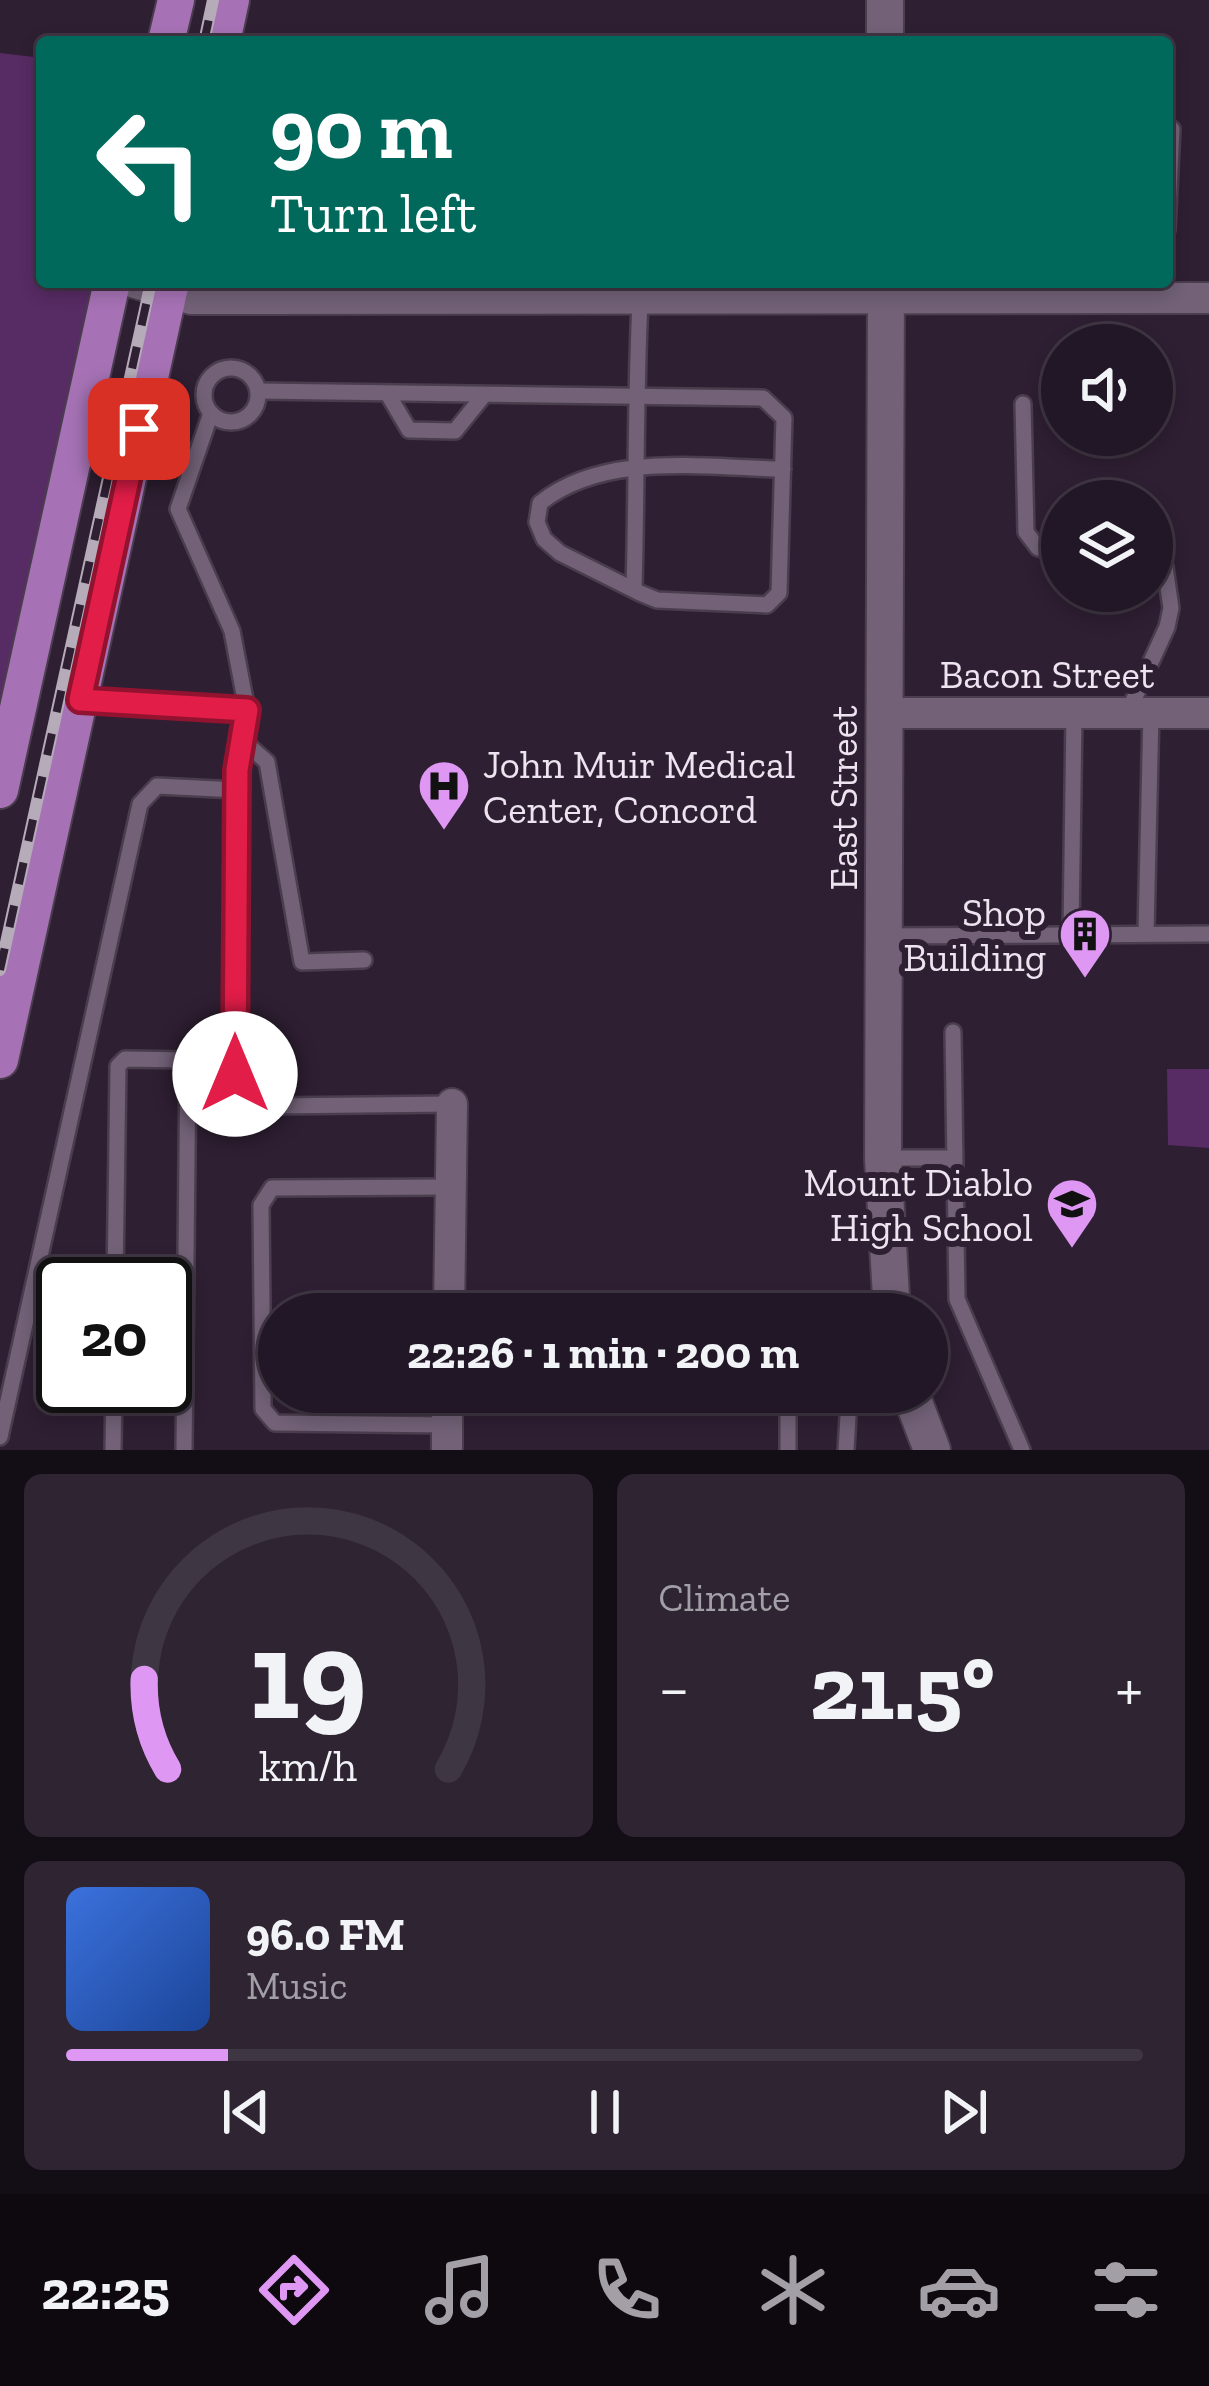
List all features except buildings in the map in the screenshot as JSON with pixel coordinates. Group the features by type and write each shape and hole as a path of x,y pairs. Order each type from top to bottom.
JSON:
{"main road":[{"path":"167,36 176,0"},
{"path":"224,36 231,0"},
{"path":"0,790 111,288"},
{"path":"0,1060 170,288"},
{"path":"26,681 80,700"}],"street":[{"path":"885,0 885,36"},
{"path":"170,288 1164,290 1209,298"},
{"name":"East Street","path":"886,291 883,1158 890,1293"},
{"name":"Bacon Street","path":"886,713 1209,713"},
{"path":"448,1293 452,1104"},
{"path":"918,1413 932,1450"}],"lane":[{"path":"634,589 638,466 633,398 640,290"},
{"path":"211,413 227,422 244,418 256,406 258,391 241,369 215,372 205,387 211,413 178,509 232,631 247,710 237,790 235,1074 250,1098 273,1106 452,1104"},
{"path":"258,391 764,398 784,418 783,469 779,593 767,605 657,600 560,553 544,539 536,522 540,503 558,488 638,466 783,469"},
{"path":"389,396 409,430 455,430 484,395"},
{"path":"1023,404 1026,532 1041,549"},
{"path":"1147,933 1140,712 1170,612"},
{"path":"80,700 247,710"},
{"path":"1071,932 1073,712"},
{"path":"242,740 267,762 302,962 364,960"},
{"path":"0,1437 140,804 157,786 237,790"},
{"path":"884,936 1209,934"},
{"path":"952,1032 958,1299 1022,1450"},
{"path":"115,1257 118,1066 125,1060 188,1060 186,1257"},
{"path":"883,1158 953,1158"},
{"path":"447,1437 275,1424 263,1409 261,1204 272,1188 450,1187"},
{"path":"113,1450 114,1413"},
{"path":"184,1413 184,1450"},
{"path":"788,1413 788,1450"},
{"path":"847,1450 852,1413"}],"shaded area":[{"path":"0,53 36,57 36,288 111,288 0,790"},
{"path":"1167,1069 1209,1069 1209,1148 1168,1145"}],"railway":[{"path":"205,36 213,0"},
{"path":"0,970 150,288"}],"place":[{"name":"John Muir Medical Center, Concord","path":"444,832"},
{"name":"Shop Building","path":"1085,980"},
{"name":"Mount Diablo High School","path":"1072,1250"}],"route":[{"path":"139,429 80,700 247,710 237,770 235,1074"}]}
